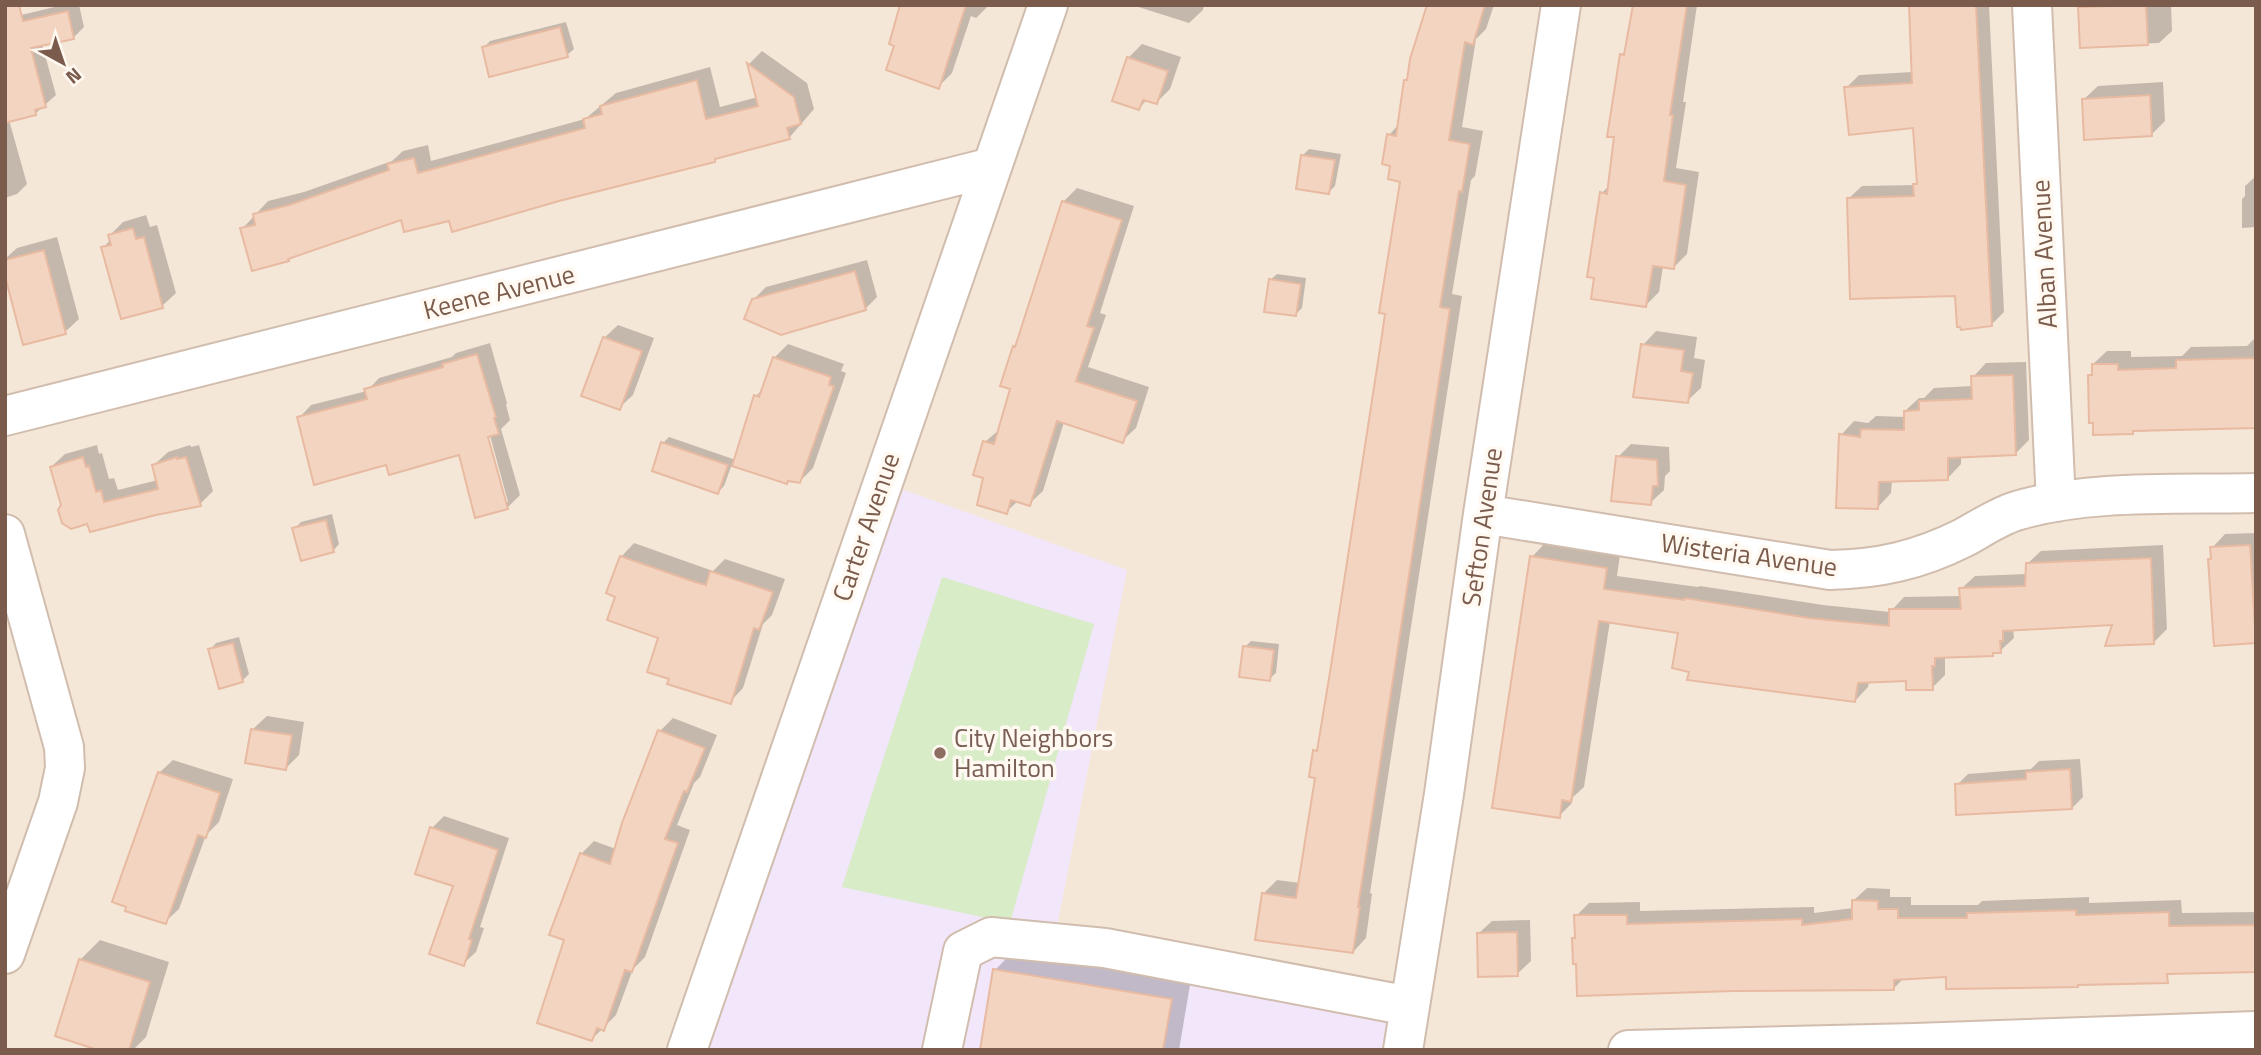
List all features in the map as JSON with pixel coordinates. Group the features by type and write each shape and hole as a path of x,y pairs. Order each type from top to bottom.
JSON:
{"street":[{"name":"Carter Avenue","path":"687,1050 1048,5"},
{"name":"Sefton Avenue","path":"1403,1050 1444,794 1483,514 1561,5"},
{"name":"Alban Avenue","path":"2032,5 2056,502"},
{"name":"Keene Avenue","path":"5,416 992,167"},
{"name":"Wisteria Avenue","path":"1483,514 1830,570 1865,570 1924,555 2014,511 2056,502 2131,495 2256,493"},
{"path":"5,534 64,747 65,768 58,802 5,954"},
{"path":"942,1050 963,951 991,937 1105,948 1409,1006"},
{"path":"1628,1050 2256,1031"}],"shaded area":[{"path":"5,5 2256,5 2256,1050 5,1050"},
{"name":"City Neighbors Hamilton","path":"882,482 1127,570 1055,937 1409,1006 1403,1050 687,1050"}],"green space":[{"path":"942,577 1094,624 1010,923 842,887"}],"building":[{"path":"5,5 19,5 23,21 68,11 74,39 31,48 46,107 35,110 36,115 5,123"},
{"path":"900,5 966,5 939,89 886,70 894,46 889,44"},
{"path":"1427,5 1485,5 1473,45 1465,42 1449,140 1470,144 1462,192 1459,191 1440,307 1450,309 1353,953 1255,940 1262,893 1296,898 1315,778 1309,777 1313,750 1317,751 1385,314 1379,313 1400,182 1388,179 1390,166 1382,164 1387,134 1396,136 1404,80 1407,80 1410,59"},
{"path":"1633,5 1687,5 1670,115 1673,115 1664,181 1686,185 1674,269 1653,266 1646,307 1591,299 1594,278 1587,277 1600,192 1607,194 1614,137 1607,137 1620,54 1624,55"},
{"path":"1909,5 1976,5 1992,326 1961,330 1957,327 1955,296 1850,299 1847,198 1914,196 1913,184 1917,184 1913,128 1849,135 1844,87 1912,83"},
{"path":"2146,5 2148,45 2080,48 2078,7"},
{"path":"560,27 568,57 489,77 482,47"},
{"path":"1127,57 1168,71 1157,104 1143,100 1139,110 1112,101"},
{"path":"747,63 794,97 801,124 787,128 790,139 715,159 715,162 559,201 452,232 449,221 404,232 401,220 288,259 289,261 252,271 240,228 255,225 253,214 289,205 389,170 387,164 414,158 418,173 585,128 583,119 602,114 600,106 697,80 706,119 758,106"},
{"path":"2150,95 2152,136 2084,140 2082,99"},
{"path":"1301,155 1335,160 1329,194 1296,189"},
{"path":"1062,201 1122,220 1087,326 1094,328 1076,381 1137,401 1123,443 1057,421 1030,506 1011,500 1007,514 977,505 983,478 973,475 983,441 994,444 1010,389 1000,386"},
{"path":"133,228 136,239 144,237 163,308 121,319 101,247 111,245 108,235"},
{"path":"44,250 66,334 23,345 5,276 5,260"},
{"path":"855,271 866,310 781,335 744,319 752,299"},
{"path":"1269,279 1301,284 1296,316 1264,312"},
{"path":"603,337 642,351 620,410 581,396"},
{"path":"1641,344 1684,350 1681,371 1693,373 1688,403 1633,397"},
{"path":"477,354 496,417 494,418 499,434 488,437 508,509 475,518 459,455 389,475 386,465 314,485 297,417 367,399 364,389 443,367 442,364"},
{"path":"773,357 831,377 829,385 834,386 800,483 788,481 787,484 732,466 754,395 759,397"},
{"path":"2256,358 2256,428 2133,431 2133,434 2093,435 2093,423 2089,423 2088,375 2092,375 2092,364 2118,364 2118,370 2176,368 2176,360"},
{"path":"2013,375 2016,455 1948,458 1948,480 1879,482 1878,509 1836,508 1839,434 1860,437 1861,429 1904,430 1904,411 1919,410 1919,401 1972,399 1971,376"},
{"path":"661,442 728,465 718,494 652,471"},
{"path":"1616,456 1657,460 1658,486 1653,486 1651,505 1611,501"},
{"path":"83,457 86,467 89,466 96,492 101,490 104,502 158,489 152,465 186,457 201,506 90,532 87,524 71,529 62,523 58,510 61,505 50,467"},
{"path":"326,520 334,552 301,561 292,528"},
{"path":"2250,545 2256,643 2214,646 2208,559 2211,559 2210,547"},
{"path":"620,556 706,585 710,571 773,592 759,630 754,628 731,704 667,684 669,679 647,672 658,638 607,620 615,597 606,593"},
{"path":"1530,556 1607,568 1604,589 1685,598 1809,618 1889,626 1889,609 1961,609 1959,588 2025,586 2026,563 2151,558 2154,644 2105,646 2112,625 2003,631 2001,653 1993,653 1993,656 1935,658 1935,666 1932,666 1933,690 1906,690 1906,681 1858,683 1855,702 1687,680 1689,672 1672,668 1678,633 1599,621 1571,802 1562,800 1560,818 1492,808"},
{"path":"233,643 243,682 219,689 208,649"},
{"path":"1243,646 1274,650 1270,681 1239,677"},
{"path":"251,729 292,735 286,770 245,763"},
{"path":"658,730 705,748 665,839 678,843 632,972 625,970 604,1031 597,1028 592,1041 537,1023 564,940 549,935 580,853 610,864 622,823"},
{"path":"2070,769 2072,809 1956,815 1955,784 2026,779 2026,772"},
{"path":"158,772 220,793 206,838 198,835 166,924 125,911 126,907 112,902"},
{"path":"430,827 498,850 469,939 472,940 464,966 429,954 453,886 415,874"},
{"path":"1852,900 1878,901 1878,909 1898,909 1898,918 1967,918 1967,913 2076,910 2076,915 2169,912 2169,926 2256,925 2256,972 2167,974 2168,983 2078,987 1946,989 1946,977 1894,980 1894,990 1577,996 1572,938 1575,938 1574,915 1627,915 1627,924 1802,919 1802,925 1852,919"},
{"path":"1517,932 1518,976 1478,977 1477,933"},
{"path":"79,959 150,982 129,1050 98,1050 55,1036"},
{"path":"993,969 1172,999 1163,1050 980,1050"}],"place":[{"name":"City Neighbors Hamilton","path":"940,753"}]}
